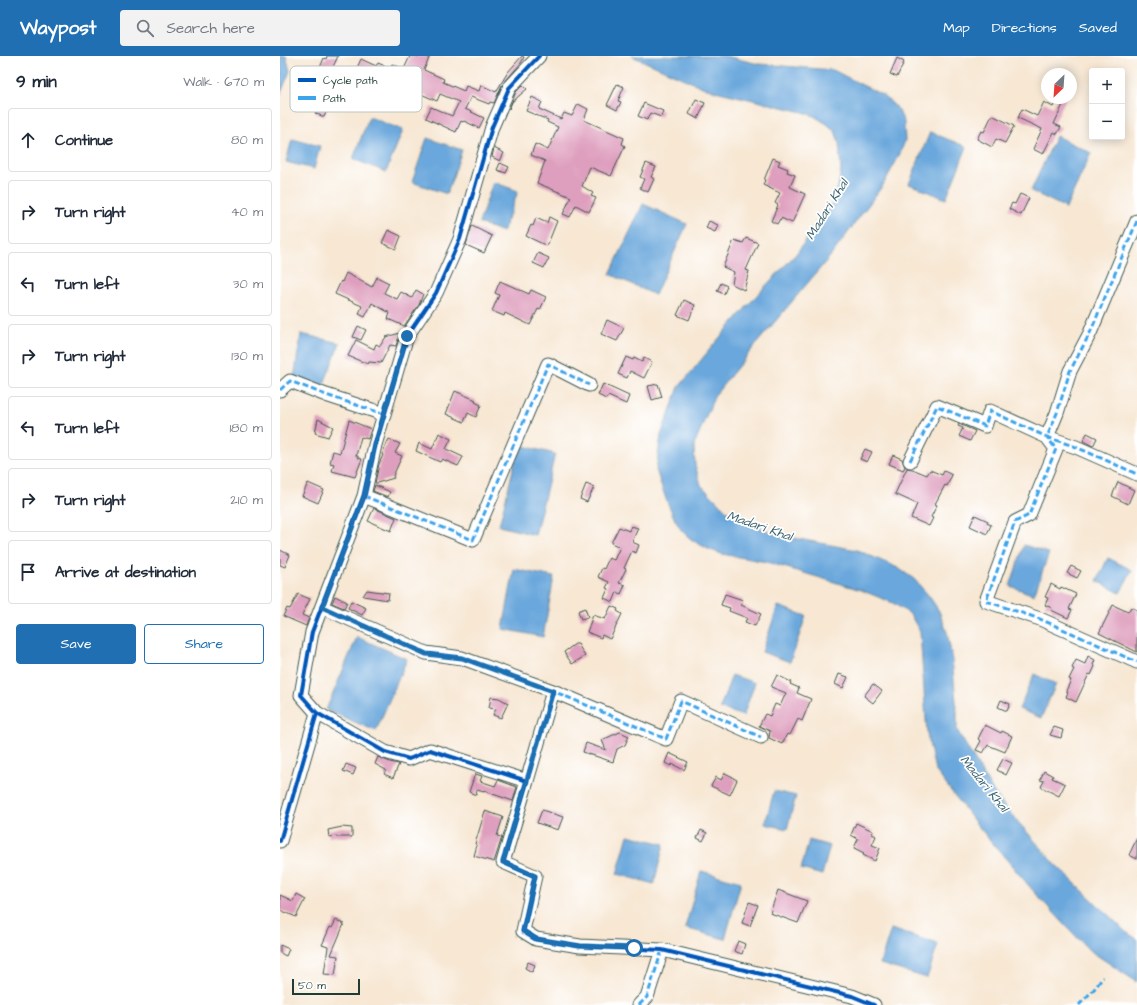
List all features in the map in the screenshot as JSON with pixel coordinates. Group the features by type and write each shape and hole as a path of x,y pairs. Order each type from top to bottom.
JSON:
{"street":[{"path":"526,781 430,750 409,759 385,752 317,713 301,695 312,632 364,496 375,445 407,336 436,293 460,238 492,126 509,88 539,56"},
{"path":"1046,437 1057,413 1070,371 1090,333 1137,221"},
{"path":"364,496 473,540 548,364 589,385"},
{"path":"280,390 290,381 326,395 384,414"},
{"path":"910,461 937,406 984,426 990,411 1046,437 1076,447 1137,474"},
{"path":"1046,437 1056,449 1029,515 1015,522 986,600 1040,619 1137,662"},
{"path":"322,607 426,654 462,658 553,691 666,739 680,701 761,737"},
{"path":"553,691 503,862 535,876 523,931 536,939 580,946 662,950 852,996 874,1005"},
{"path":"280,841 317,713"},
{"path":"639,1005 647,997 662,950"}],"water":[{"path":"280,56 286,56 290,71 280,95"},
{"name":"Madari Khal","path":"632,56 725,56 759,64 833,70 884,96 898,109 904,122 905,141 898,158 883,185 833,253 715,395 694,445 695,465 701,485 727,511 773,534 857,550 898,568 914,579 929,596 939,611 947,632 952,658 957,712 957,730 991,788 1004,806 1056,865 1126,932 1137,939 1137,982 1089,950 1036,894 978,826 935,770 927,734 920,632 910,614 893,603 861,590 767,562 722,554 708,549 692,540 682,531 675,520 656,470 661,435 679,387 757,295 796,254 833,203 841,170 839,142 835,131 814,116 707,89"},
{"path":"369,117 403,130 386,172 353,159"},
{"path":"930,132 967,147 946,199 909,184"},
{"path":"1056,136 1091,153 1066,208 1031,191"},
{"path":"427,138 462,150 447,194 412,182"},
{"path":"292,139 320,146 314,169 286,162"},
{"path":"493,182 518,191 503,232 479,223"},
{"path":"643,204 687,224 655,295 610,274"},
{"path":"301,334 340,343 323,386 294,378"},
{"path":"519,445 555,454 535,535 499,526"},
{"path":"1024,545 1049,553 1034,595 1010,586"},
{"path":"1108,558 1132,570 1120,593 1097,581"},
{"path":"514,569 554,577 543,637 503,629"},
{"path":"778,606 806,616 790,662 762,652"},
{"path":"357,637 407,659 376,731 326,710"},
{"path":"1034,674 1056,684 1041,718 1019,709"},
{"path":"732,675 755,683 743,716 720,708"},
{"path":"774,791 796,796 787,829 765,824"},
{"path":"628,835 664,844 654,884 617,874"},
{"path":"809,840 830,846 822,875 801,869"},
{"path":"701,871 741,882 725,939 685,928"},
{"path":"891,929 938,944 927,978 880,964"}],"building":[{"path":"327,56 338,56 333,66 321,66 324,58 326,59"},
{"path":"410,56 430,56 424,70 444,79 443,82 464,91 466,86 479,91 481,85 496,92 508,72 522,56 524,57 521,63 502,85 494,103 490,102 489,104 471,97 465,109 484,118 479,128 461,121 456,132 426,118 431,107 452,116 459,102 440,94 437,101 422,94 422,66 405,66"},
{"path":"897,58 904,62 897,77 890,74"},
{"path":"361,59 376,66 358,66"},
{"path":"378,63 385,66 376,66"},
{"path":"617,84 624,87 618,101 621,102 617,110 607,105"},
{"path":"523,85 527,89 512,102 509,109 516,92"},
{"path":"532,97 542,102 539,109 561,119 564,113 572,116 578,104 588,109 584,120 624,138 622,144 625,146 611,176 590,167 582,186 593,193 591,196 596,198 589,212 576,205 570,217 563,214 571,197 537,183 545,161 531,155 535,144 548,150 558,127 547,122 548,120 526,111"},
{"path":"696,99 705,103 698,119 689,114"},
{"path":"644,103 663,111 661,117 650,113 647,120 638,116"},
{"path":"1043,104 1048,104 1053,107 1055,104 1063,104 1054,124 1061,127 1057,134 1054,132 1043,154 1033,149 1042,129 1018,118 1022,109 1037,116"},
{"path":"315,112 326,112 324,117"},
{"path":"992,115 1014,126 1005,143 996,139 992,147 977,139 981,131 984,132"},
{"path":"494,148 504,153 500,161 492,157"},
{"path":"773,158 780,161 778,165 788,169 787,172 795,175 790,187 805,194 792,223 781,218 777,224 771,221 778,205 775,203 780,193 763,185"},
{"path":"500,163 509,167 506,173 497,170"},
{"path":"646,163 656,167 651,177 654,179 648,192 640,188 644,179 640,177"},
{"path":"1020,194 1029,198 1021,215 1009,209 1012,203 1015,204"},
{"path":"549,217 557,221 547,246 526,236 531,225 533,226 536,218 547,223"},
{"path":"709,221 718,225 715,232 706,228"},
{"path":"472,226 492,236 484,253 466,245"},
{"path":"388,230 401,236 396,249 382,243"},
{"path":"746,238 758,243 746,270 749,271 744,290 732,284 734,272 723,267 734,240 743,243"},
{"path":"538,253 549,258 544,268 533,263"},
{"path":"346,273 372,287 377,277 389,283 384,293 397,299 401,292 412,298 416,290 423,294 419,305 404,326 388,319 390,313 372,303 365,317 359,314 362,306 335,294"},
{"path":"500,281 529,294 531,290 546,297 540,310 538,309 530,325 505,313 504,316 492,311 499,295 495,293"},
{"path":"721,283 727,286 724,294 717,291"},
{"path":"684,300 695,305 689,320 677,315"},
{"path":"607,320 624,328 617,341 601,334"},
{"path":"358,326 366,330 361,340 353,337"},
{"path":"400,333 396,346 390,345 381,363 369,362 368,364 348,356 356,340 374,349 376,344 380,346 386,337"},
{"path":"626,357 633,360 634,358 642,362 644,358 652,362 644,378 630,371 627,378 618,374"},
{"path":"603,384 629,396 626,404 608,396 606,399 598,395"},
{"path":"658,384 662,397 652,400 648,386"},
{"path":"455,391 476,400 475,402 481,405 476,417 468,413 464,422 446,414"},
{"path":"318,419 333,427 328,437 315,433"},
{"path":"349,420 371,429 368,439 361,437 356,456 362,459 355,477 332,471 334,464 330,463 333,451 340,453"},
{"path":"959,424 975,431 970,441 959,436 963,428 958,426"},
{"path":"439,433 451,439 446,449 463,457 458,466 442,459 440,462 416,451 419,443 432,449"},
{"path":"1087,433 1097,438 1093,446 1083,441"},
{"path":"389,439 400,444 395,453 402,456 393,476 394,478 375,483 379,464 383,455 382,454"},
{"path":"865,449 872,452 867,462 860,459"},
{"path":"893,455 902,459 905,467 903,470 889,464"},
{"path":"907,468 927,475 930,470 942,475 944,471 952,475 947,486 945,485 935,504 937,505 931,517 933,518 929,526 911,518 917,504 895,494"},
{"path":"1118,482 1134,490 1128,504 1112,496"},
{"path":"308,483 324,490 318,503 302,496"},
{"path":"586,484 594,487 587,502 580,499"},
{"path":"375,485 390,492 388,497 373,491"},
{"path":"374,508 396,518 391,531 368,521"},
{"path":"975,515 988,521 987,523 991,525 987,534 970,526"},
{"path":"631,526 638,528 632,542 639,545 636,553 632,551 624,568 626,569 619,583 625,585 621,594 617,592 613,602 604,598 609,582 598,577 609,558 614,560 620,547 611,543 619,527 629,531"},
{"path":"280,550 290,555 285,567 280,565"},
{"path":"1071,566 1081,571 1077,578 1067,573"},
{"path":"1051,584 1060,589 1061,587 1076,594 1069,609 1072,610 1068,618 1051,610 1052,608 1045,605 1048,598 1045,597"},
{"path":"367,590 389,593 388,600 363,596"},
{"path":"298,594 310,599 302,615 309,618 306,626 283,616 287,608 290,609"},
{"path":"725,594 743,600 741,605 761,614 755,626 745,622 747,618 729,611 730,608 721,605"},
{"path":"335,596 347,602 344,608 332,603"},
{"path":"351,601 366,608 362,615 348,608"},
{"path":"1113,605 1128,612 1131,607 1137,610 1137,652 1099,633"},
{"path":"611,606 618,609 617,611 622,614 610,639 602,635 601,638 587,632 593,615 605,619"},
{"path":"585,608 588,617 581,619 578,611"},
{"path":"575,644 578,644 585,656 572,664 564,652"},
{"path":"1088,656 1095,660 1093,665 1095,666 1091,675 1089,674 1076,702 1066,697 1068,692 1066,691 1071,680 1069,679 1074,669 1072,668 1076,660 1085,664"},
{"path":"839,674 848,677 843,688 835,684"},
{"path":"777,675 799,688 797,693 811,699 802,721 798,719 790,735 787,734 782,744 769,738 770,731 759,726 765,714 770,716 775,704 780,706 786,693 771,687"},
{"path":"873,684 882,691 873,703 864,696"},
{"path":"491,697 499,698 508,703 501,718 493,715 496,709 489,708"},
{"path":"1001,700 1010,704 1007,711 998,707"},
{"path":"985,725 1001,733 1002,731 1012,736 1005,752 988,745 983,753 976,750 981,741 978,739"},
{"path":"1054,727 1063,730 1061,738 1050,735"},
{"path":"620,732 629,736 625,745 617,749 613,762 583,752 586,743 606,750 602,740"},
{"path":"669,753 688,762 684,770 672,764 671,766 665,763"},
{"path":"378,757 399,764 393,778 384,774 386,770 375,764"},
{"path":"1003,759 1012,763 1006,775 997,770"},
{"path":"346,764 356,768 353,775 343,771"},
{"path":"1044,771 1053,776 1052,778 1065,784 1059,796 1041,787 1044,781 1040,780"},
{"path":"725,773 737,780 730,795 711,786 716,777 721,780"},
{"path":"475,774 482,776 480,781 495,786 498,780 517,787 513,801 484,791 477,790 476,795 469,792"},
{"path":"542,810 563,817 558,830 537,823"},
{"path":"485,811 503,817 497,836 502,837 494,862 474,856 477,845 475,844"},
{"path":"856,823 873,831 872,834 876,836 872,845 880,848 875,861 863,855 864,853 854,848 858,839 851,835"},
{"path":"342,827 352,828 352,837 329,837 328,830"},
{"path":"701,830 707,833 703,841 697,838"},
{"path":"1137,838 1137,859 1129,855"},
{"path":"778,890 807,901 798,923 770,913"},
{"path":"296,894 305,899 296,917 280,910 280,895 293,901"},
{"path":"749,902 758,905 750,926 742,923"},
{"path":"336,920 344,924 331,955 338,956 335,975 324,974 328,947 322,945 330,927 332,928"},
{"path":"738,941 745,944 742,954 734,951"},
{"path":"280,945 289,949 286,956 280,953"},
{"path":"528,962 535,965 532,972 525,968"}],"marked path":[{"path":"1137,221 1090,333 1070,371 1057,413 1047,437 1076,447 1137,474"},
{"path":"364,496 473,540 548,364 589,385"},
{"path":"280,390 290,381 326,395 384,414"},
{"path":"910,461 937,406 985,426 990,411 1047,437 1056,449 1029,515 1015,522 986,601 1040,619 1137,662"},
{"path":"322,607 426,653 462,658 553,691"},
{"path":"527,781 553,691 666,739 681,701 761,737"},
{"path":"639,1005 647,997 662,950"},
{"path":"1079,1005 1103,977"}],"cycle path":[{"path":"280,841 317,713 301,695 312,632 364,496 375,445 407,336 436,293 460,239 492,127 509,88 539,56"},
{"path":"317,713 385,752 409,759 430,750 527,781 503,862 535,876 523,931 536,939 580,946 662,950 852,996 874,1005"}],"route":[{"path":"407,336 375,445 364,496 322,607 426,654 462,658 553,691 503,862 535,876 523,931 536,939 580,946 634,948"}]}
